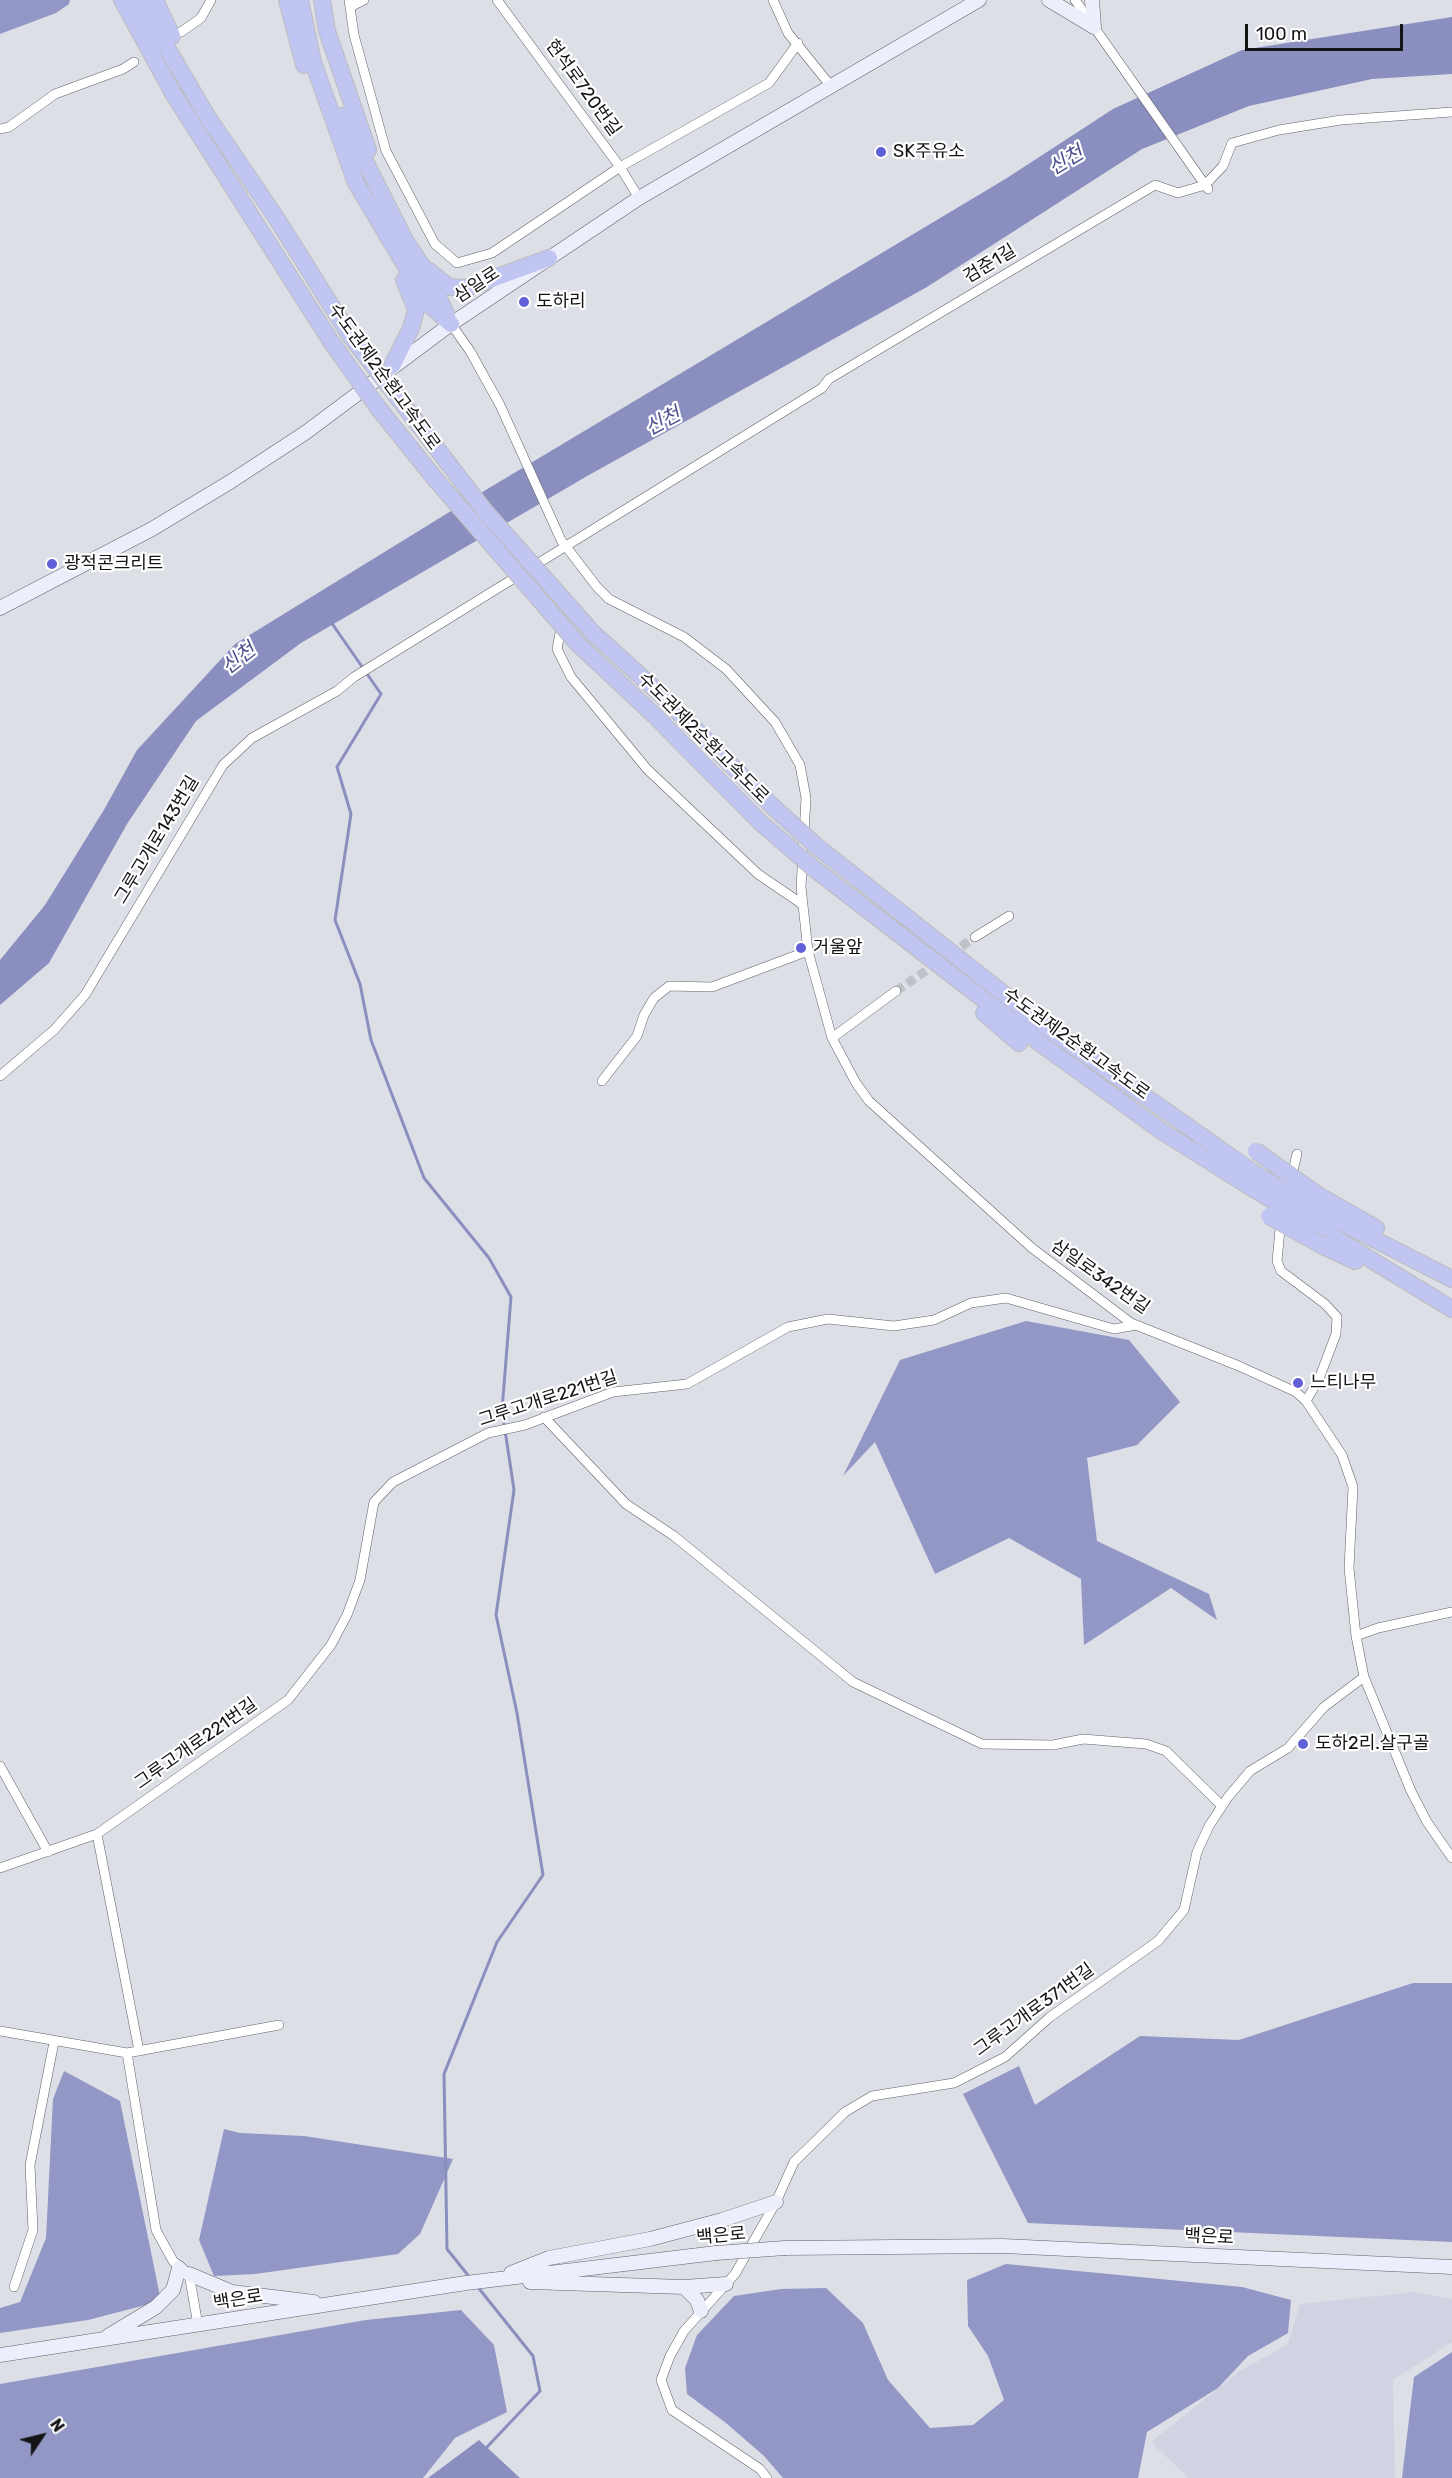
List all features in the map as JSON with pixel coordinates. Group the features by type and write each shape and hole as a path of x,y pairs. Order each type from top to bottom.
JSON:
{"highway":[{"name":"수도권제2순환고속도로","path":"122,0 174,94 332,344 379,409 436,480 578,644 655,716 761,823 875,918 1160,1130 1251,1179 1452,1280"},
{"name":"수도권제2순환고속도로","path":"139,0 207,116 277,219 349,334 484,510 593,633 658,692 771,805 816,845 945,950 1251,1179"},
{"path":"155,0 165,24 277,219"},
{"path":"287,0 293,30 318,111 343,149"},
{"path":"300,0 313,62 343,149 379,224 416,310 411,328 392,366"},
{"path":"310,0 324,67 347,131 406,242 427,273 451,324"},
{"path":"322,0 327,31 346,91 389,208"},
{"path":"379,224 427,302 451,324"},
{"path":"406,242 433,276 449,287 468,288 549,258"},
{"path":"875,918 1018,1043"},
{"path":"945,950 1081,1043"},
{"path":"1256,1151 1316,1210 1452,1272"},
{"name":"수도권제2순환고속도로","path":"1316,1210 1452,1310"},
{"path":"1269,1216 1321,1245 1452,1310"}],"main road":[{"name":"삼일로","path":"0,608 152,529 230,482 305,432 451,324 639,198 979,0"},
{"path":"1049,0 1094,27"},
{"path":"1092,0 1094,27"},
{"path":"488,2281 549,2258 650,2239 722,2220 776,2202"},
{"name":"백은로","path":"0,2355 466,2283 716,2253 785,2248 1002,2246 1451,2267"},
{"path":"101,2340 156,2307 173,2290 184,2271 232,2292 331,2304"},
{"path":"488,2281 684,2287 726,2284"},
{"path":"684,2287 698,2300 701,2311"}],"street":[{"path":"181,32 201,18 211,0"},
{"path":"364,0 349,4 354,35 386,151 435,244 457,263 492,254 620,167 769,83 798,44"},
{"name":"현석로720번길","path":"497,0 620,167 639,198"},
{"path":"773,0 788,33 830,85"},
{"path":"1075,0 1206,187 1223,166 1232,143 1246,138 1341,120 1452,112"},
{"path":"0,129 9,127 55,94 123,69 134,62"},
{"name":"검준1길","path":"564,543 822,388 829,379 1155,185 1178,194 1206,187"},
{"name":"삼일로342번길","path":"451,324 470,351 509,425 564,543 597,587 609,599 684,637 726,669 775,722 800,765 806,798 802,904 808,951 832,1038 856,1083 869,1101 902,1132 1032,1248 1089,1293 1136,1325 1262,1376 1296,1392 1306,1401 1342,1455 1353,1487 1350,1568 1356,1636"},
{"name":"그루고개로143번길","path":"0,1076 54,1030 85,995 223,765 252,738 337,691 354,677 380,663 564,543"},
{"path":"560,633 557,649 571,677 646,769 758,874 802,904"},
{"path":"975,937 1009,916"},
{"path":"602,1081 637,1036 654,998 669,986 712,987 808,951"},
{"path":"832,1038 896,991"},
{"path":"1297,1154 1279,1228 1277,1261 1281,1271 1325,1304 1337,1317 1336,1334 1319,1379 1306,1401"},
{"name":"그루고개로221번길","path":"0,1868 97,1834 288,1700 331,1645 347,1615 360,1580 374,1502 393,1482 488,1433 525,1425 613,1392 687,1384 788,1327 828,1319 894,1326 934,1320 972,1303 1006,1298 1114,1329 1136,1325"},
{"path":"544,1417 626,1504 674,1536 853,1682 982,1744 1053,1745 1083,1739 1146,1744 1166,1751 1222,1806"},
{"path":"1452,1611 1378,1628 1356,1636 1364,1677 1411,1791 1427,1822 1452,1858"},
{"name":"그루고개로371번길","path":"766,2478 760,2469 672,2410 661,2380 670,2356 684,2331 735,2274 776,2202 794,2162 844,2112 872,2096 954,2083 1005,2056 1050,2017 1158,1941 1184,1910 1197,1852 1222,1806 1250,1771 1288,1748 1324,1707 1364,1677"},
{"path":"0,1766 48,1852"},
{"path":"97,1834 139,2051"},
{"path":"0,2031 126,2053 279,2025"},
{"path":"14,2287 33,2230 30,2165 54,2042"},
{"path":"126,2053 156,2230 184,2271 198,2325"}],"shaded area":[{"path":"0,0 70,0 69,4 56,13 0,34"},
{"path":"1026,1321 1129,1340 1180,1402 1137,1445 1087,1458 1097,1541 1209,1594 1217,1620 1171,1588 1084,1645 1081,1579 1009,1538 935,1574 875,1442 843,1476 900,1360"},
{"path":"1413,1983 1452,1983 1452,2242 1028,2223 963,2094 1019,2066 1035,2105 1140,2036 1239,2040"},
{"path":"64,2071 120,2101 161,2301 88,2320 0,2333 0,2308 20,2302 46,2238 53,2099"},
{"path":"224,2129 240,2133 304,2136 453,2159 420,2234 398,2254 255,2274 214,2276 199,2240"},
{"path":"1006,2264 1242,2287 1291,2300 1288,2333 1248,2356 1218,2388 1147,2432 1138,2478 783,2478 764,2456 726,2423 687,2394 685,2368 697,2335 734,2296 781,2289 826,2288 863,2323 888,2380 930,2428 973,2425 1004,2400 988,2356 968,2326 967,2280"},
{"path":"1414,2292 1452,2299 1452,2342 1393,2380 1395,2478 1188,2478 1151,2442 1240,2371 1288,2344 1300,2304"},
{"path":"461,2310 494,2345 507,2412 455,2438 423,2478 0,2478 0,2384 366,2320"},
{"path":"1452,2352 1452,2478 1402,2478 1414,2377"}],"water":[{"name":"신천","path":"1452,17 1452,74 1372,79 1249,106 1142,149 927,287 589,475 301,643 196,721 127,824 49,963 0,1005 0,960 45,905 105,808 137,750 235,644 464,503 1007,178 1113,109 1242,50"},
{"path":"479,2440 520,2478 428,2478"}],"waterway":[{"path":"331,622 381,694 337,767 351,814 335,920 360,984 371,1040 424,1178 489,1258 511,1297 502,1410 514,1490 496,1615 517,1713 543,1875 497,1942 444,2074 447,2249 471,2279"},
{"path":"477,2286 533,2356 540,2391 487,2447"}],"tunnel":[{"path":"950,954 975,937"},
{"path":"896,991 939,962"}],"place":[{"name":"SK주유소","path":"881,152"},
{"name":"도하리","path":"524,302"},
{"name":"광적콘크리트","path":"52,564"},
{"name":"거울앞","path":"801,948"},
{"name":"느티나무","path":"1298,1383"},
{"name":"도하2리.살구골","path":"1303,1744"}]}
